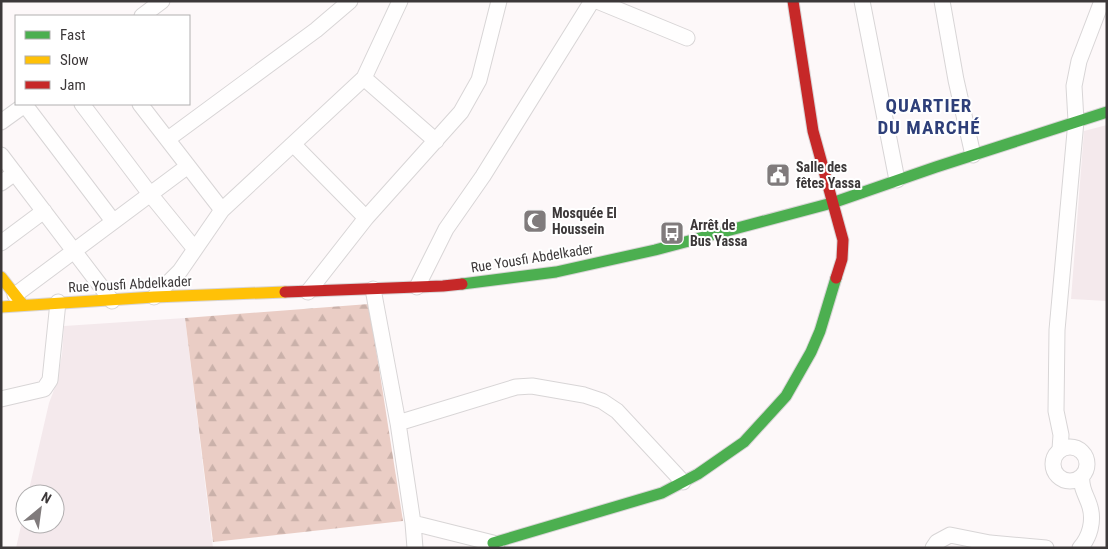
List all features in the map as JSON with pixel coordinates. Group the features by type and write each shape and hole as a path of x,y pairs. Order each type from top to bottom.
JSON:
{"main road":[{"path":"495,545 662,492 713,464 744,442 767,419 786,396 811,352 820,331 842,259 843,240 813,130 793,1"},
{"name":"Rue Yousfi Abdelkader","path":"1,307 19,300 58,302 112,301 154,297 443,286 556,272 655,250 832,204 897,180 1107,112"},
{"path":"1,277 19,300"}],"street":[{"path":"143,15 162,1"},
{"path":"168,139 316,30 350,1"},
{"path":"154,297 180,271 194,248 222,210 364,78 400,1"},
{"path":"308,292 366,218 461,112 479,80 499,1"},
{"path":"417,287 446,229 483,176 592,1"},
{"path":"597,1 687,38"},
{"path":"862,1 897,180"},
{"path":"942,1 956,80 973,155"},
{"path":"1079,483 1060,478 1054,470 1053,460 1064,444 1056,411 1057,330 1076,121 1074,86 1079,61 1102,1"},
{"path":"364,78 436,141"},
{"path":"1,122 25,105"},
{"path":"27,105 113,221"},
{"path":"83,105 150,194 194,248"},
{"path":"141,105 222,210"},
{"path":"293,144 366,218"},
{"path":"1,155 112,301"},
{"path":"19,300 74,251 188,166"},
{"path":"1,183 15,173"},
{"path":"1,243 44,211"},
{"path":"373,289 398,423 415,548"},
{"path":"1,399 44,389 50,380 58,302"},
{"path":"398,423 516,387 532,386 584,395 602,400 617,411 683,482"},
{"path":"1064,444 1082,451 1085,455 1088,466 1079,483"},
{"path":"1079,483 1091,508 1088,540 1080,548"},
{"path":"413,523 495,545"},
{"path":"933,548 937,542 950,535 990,543 1046,548"}],"shaded area":[{"path":"1107,125 1107,301 1071,299 1084,131"},
{"path":"185,318 213,548 16,548 19,534 65,534 65,484 30,484 49,403 57,382 64,326"}],"green space":[{"path":"369,304 403,521 213,542 185,318"}],"traffic: fast":[{"path":"462,284 556,272 655,250 832,203 936,167 1107,112"},
{"path":"493,543 662,493 698,474 744,442 786,396 811,352 820,331 836,278"}],"traffic: slow":[{"path":"1,277 23,305"},
{"path":"1,307 154,297 285,292"}],"traffic: jam":[{"path":"793,1 813,131 843,240 842,259 836,278"},
{"path":"285,292 462,284"}],"place":[{"name":"Salle des fêtes Yassa","path":"778,175"},
{"name":"Mosquée El Houssein","path":"535,221"},
{"name":"Arrêt de Bus Yassa","path":"672,233"}],"district":[{"name":"QUARTIER DU MARCHÉ","path":"929,116"}]}
